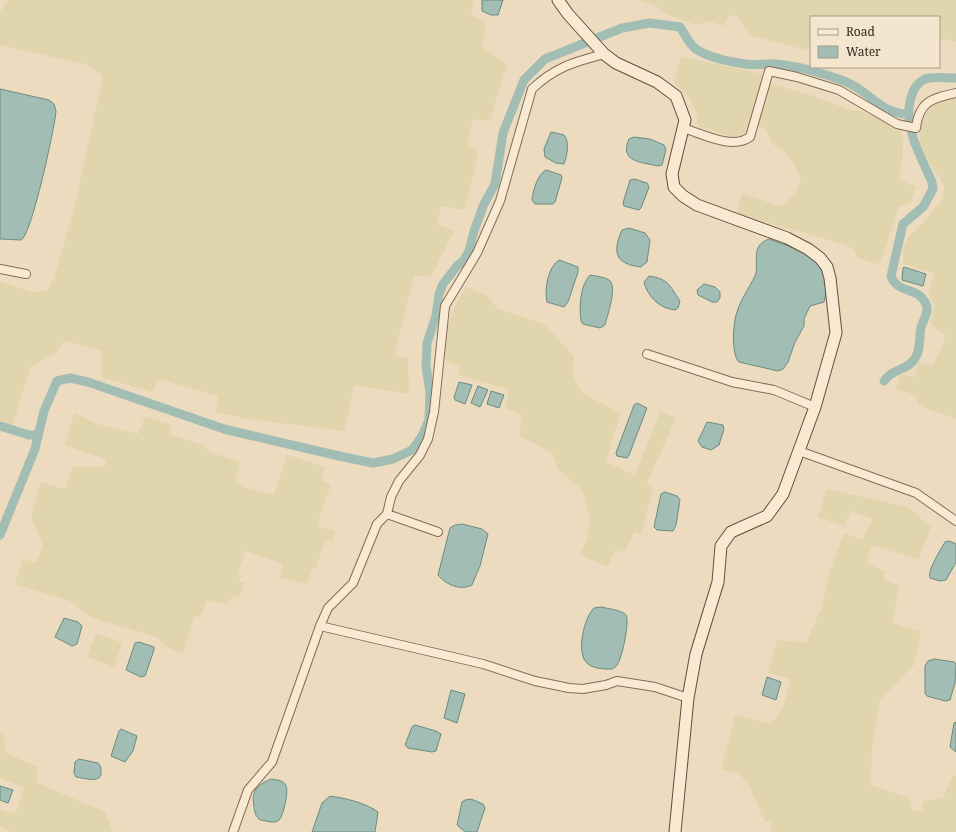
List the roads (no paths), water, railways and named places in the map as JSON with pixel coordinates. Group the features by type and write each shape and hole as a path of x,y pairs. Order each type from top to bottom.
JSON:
{"main road":[{"path":"558,0 581,29 616,63 657,82 676,96 686,120 672,174 674,187 683,196 697,205 787,238 808,249 820,258 827,267 836,333 815,407 800,451 783,494 774,507 760,520 731,532 721,546 718,582 696,654 688,698 675,832"}],"street":[{"path":"233,832 248,790 272,762 320,626 328,608 353,583 377,524 387,514 391,497 399,481 420,455 428,439 434,412 445,306 477,253 500,201 532,89 545,76 567,64 602,51"},
{"path":"683,128 726,141 736,143 744,141 750,137 769,71 797,77 839,90 897,124 916,128 917,115 932,98 956,93"},
{"path":"0,269 26,274"},
{"path":"647,354 732,382 774,390 815,407"},
{"path":"800,451 916,493 956,521"},
{"path":"387,514 438,532"},
{"path":"320,626 483,664 535,681 569,688 583,689 606,686 618,681 655,687 688,698"}],"water":[{"path":"482,0 503,0 498,15 491,15 482,11"},
{"path":"0,89 49,100 54,104 56,111 52,137 31,221 21,240 0,239"},
{"path":"551,132 564,135 566,138 567,149 564,164 556,163 545,157 544,149"},
{"path":"634,137 650,139 664,145 666,150 662,165 658,166 639,162 629,157 627,147 629,139"},
{"path":"546,170 561,175 562,178 555,202 553,204 535,204 532,200 534,188 540,176"},
{"path":"634,179 647,183 649,187 639,210 624,206 623,203 630,180"},
{"path":"629,228 645,233 650,240 647,262 641,267 626,263 618,256 617,245 622,230"},
{"path":"769,239 803,253 812,259 820,267 824,276 826,288 824,302 810,306 804,319 804,326 795,342 788,362 783,369 778,371 739,362 736,358 734,346 736,317 739,307 755,276 757,251 763,242"},
{"path":"559,260 578,267 578,272 568,302 564,307 547,302 546,297 550,273 555,263"},
{"path":"904,267 926,274 923,286 902,280"},
{"path":"590,275 609,280 612,288 611,301 605,325 600,328 583,324 581,321 580,309 582,291"},
{"path":"649,276 665,281 671,287 680,301 678,308 675,310 664,307 651,297 644,282"},
{"path":"704,284 715,287 720,292 720,298 717,302 712,302 698,295 697,290"},
{"path":"459,382 472,385 465,404 455,400 454,398"},
{"path":"478,386 488,390 480,407 471,403"},
{"path":"491,391 504,395 499,408 487,404"},
{"path":"637,403 647,408 629,455 627,458 617,456 616,453 634,405"},
{"path":"707,422 723,425 724,429 719,445 711,450 702,447 698,441"},
{"path":"665,492 677,496 680,500 676,525 673,531 657,530 654,527 661,494"},
{"path":"462,524 482,529 488,534 480,566 472,585 468,587 459,587 449,584 438,575 450,528 455,525"},
{"path":"949,541 956,544 956,562 946,580 940,581 930,578 935,560 945,542"},
{"path":"602,607 624,613 627,619 625,640 621,656 617,666 612,669 591,666 584,659 582,652 582,636 590,613 594,608"},
{"path":"64,618 78,622 82,626 77,644 72,646 55,637"},
{"path":"139,642 154,647 145,676 141,677 126,670 135,643"},
{"path":"934,659 954,662 956,664 955,683 950,700 945,701 927,696 925,693 925,666 928,661"},
{"path":"767,677 781,682 776,700 762,695"},
{"path":"451,690 465,694 457,723 444,718"},
{"path":"956,722 956,752 950,747 954,723"},
{"path":"415,725 441,734 436,751 432,752 408,748 405,745 412,727"},
{"path":"121,729 137,736 133,751 125,762 111,756"},
{"path":"79,759 98,763 101,769 101,776 96,779 76,777 74,773 75,762"},
{"path":"271,779 282,781 287,789 284,810 280,819 274,822 259,819 255,812 253,801 254,792 256,789"},
{"path":"0,786 13,790 8,803 0,800"},
{"path":"330,796 355,801 378,812 375,832 312,832 322,803"},
{"path":"471,799 483,804 485,808 477,832 465,832 457,825 462,802"}],"waterway":[{"path":"0,535 35,449 44,411 57,381 70,378 88,382 224,429 339,456 373,463 393,459 412,450 422,436 429,420 430,393 426,366 427,343 436,316 439,294 443,284 457,266 464,260 469,251 474,231 484,204 495,184 503,133 524,80 545,59 622,28 650,23 680,27 696,49 710,56 754,65 772,64 802,68 844,81 861,90 882,106 898,113 908,114"},
{"path":"884,381 891,374 911,364 914,360 919,349 921,327 927,310 926,304 920,296 900,287 891,276 903,224 923,207 933,189 932,182 917,149 910,127 910,104 914,90 923,80 940,77 956,78"},
{"path":"0,426 29,435 38,435"}]}
